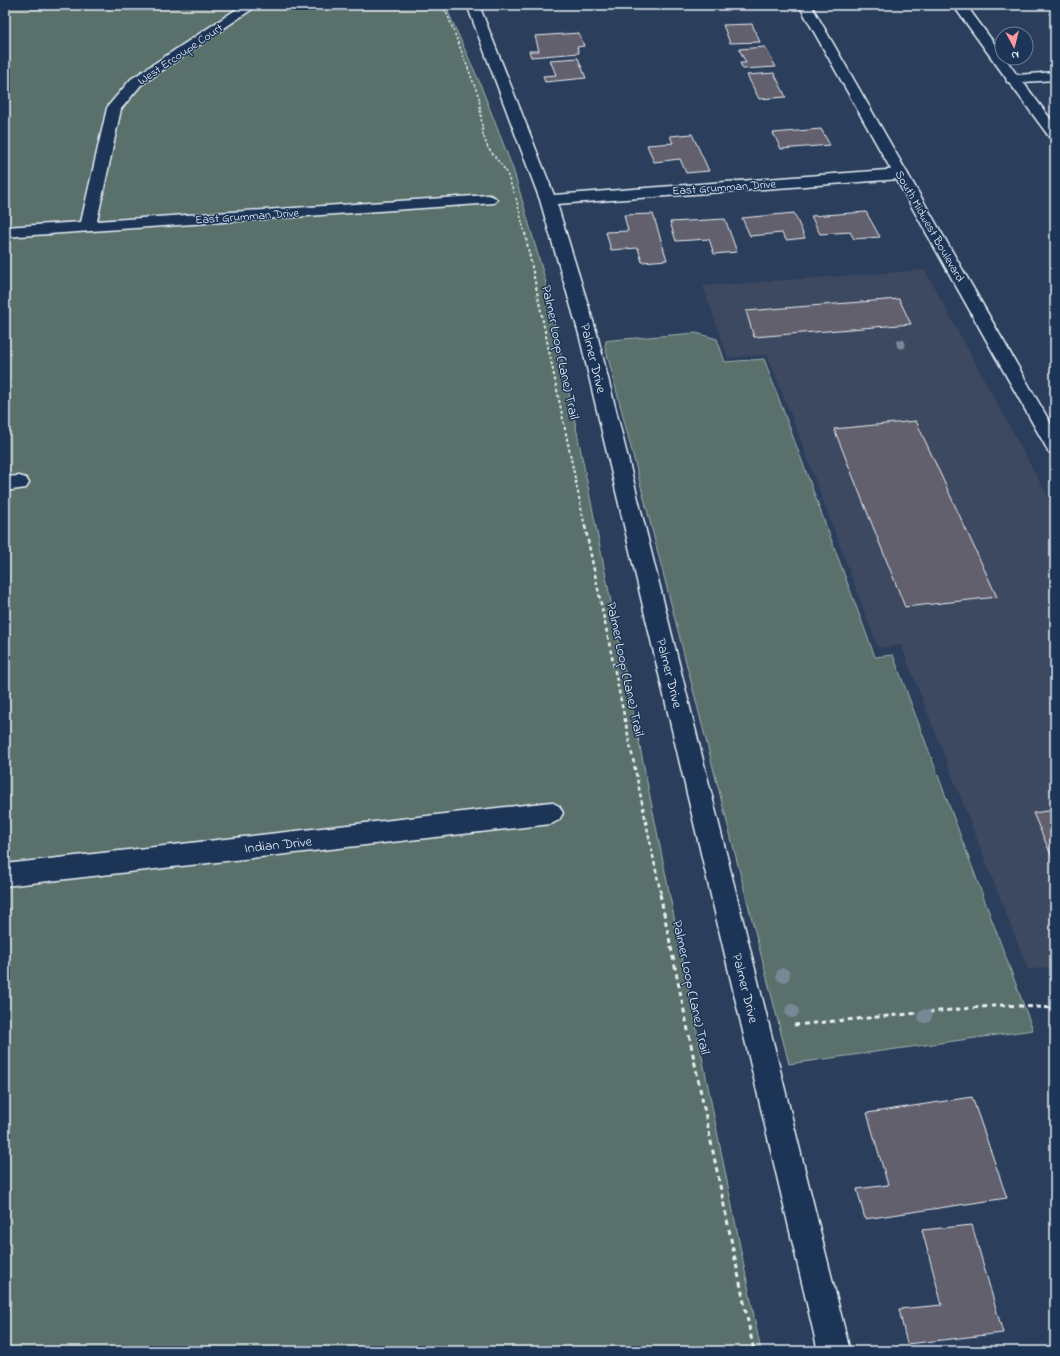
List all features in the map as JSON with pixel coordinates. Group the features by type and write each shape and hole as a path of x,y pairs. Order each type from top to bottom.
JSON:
{"street":[{"name":"West Ercoupe Court","path":"88,226 114,108 136,82 252,5"},
{"name":"Palmer Drive","path":"473,5 548,200 588,334 834,1351"},
{"name":"South Midwest Boulevard","path":"805,5 1055,447"},
{"path":"959,5 1012,79 1055,135"},
{"path":"1012,79 1055,76"},
{"name":"East Grumman Drive","path":"548,200 900,174"},
{"name":"East Grumman Drive","path":"5,232 489,200"},
{"name":"Indian Drive","path":"5,874 551,813"}],"path":[{"name":"Palmer Loop (Lane) Trail","path":"442,5 448,16 479,97 483,135 488,148 506,171 520,209 754,1351"},
{"path":"794,1025 1003,1005 1055,1008"}],"shaded area":[{"path":"925,270 1055,510 1055,966 1028,970 901,645 878,648 793,420 767,355 728,358 703,286"}],"green space":[{"path":"5,5 445,5 479,81 513,169 545,279 761,1351 5,1351"},
{"path":"696,333 717,339 725,362 764,359 875,657 893,655 1033,1030 789,1064 605,346 606,341 612,340"}],"building":[{"path":"752,24 760,42 730,43 723,25"},
{"path":"579,33 584,46 577,47 579,53 531,57 529,51 539,51 535,36"},
{"path":"765,47 776,67 743,69 740,63 746,63 739,49"},
{"path":"578,58 586,78 545,82 543,76 556,75 550,60"},
{"path":"774,73 786,97 759,99 747,75"},
{"path":"821,129 830,145 781,149 773,133"},
{"path":"692,134 709,171 686,173 680,159 654,162 647,145 673,143 670,136"},
{"path":"866,212 880,237 854,239 850,232 820,234 811,216"},
{"path":"794,213 805,238 786,240 782,233 750,236 742,218"},
{"path":"653,214 667,260 642,262 638,248 611,250 606,232 628,231 624,215"},
{"path":"725,219 737,252 714,254 709,239 676,241 670,222"},
{"path":"899,299 911,324 754,337 746,311"},
{"path":"916,421 997,597 905,607 834,429"},
{"path":"1055,810 1055,864 1033,813"},
{"path":"972,1097 1007,1198 865,1219 857,1189 888,1185 867,1113"},
{"path":"972,1225 1003,1333 907,1344 899,1309 942,1305 922,1230"}]}
